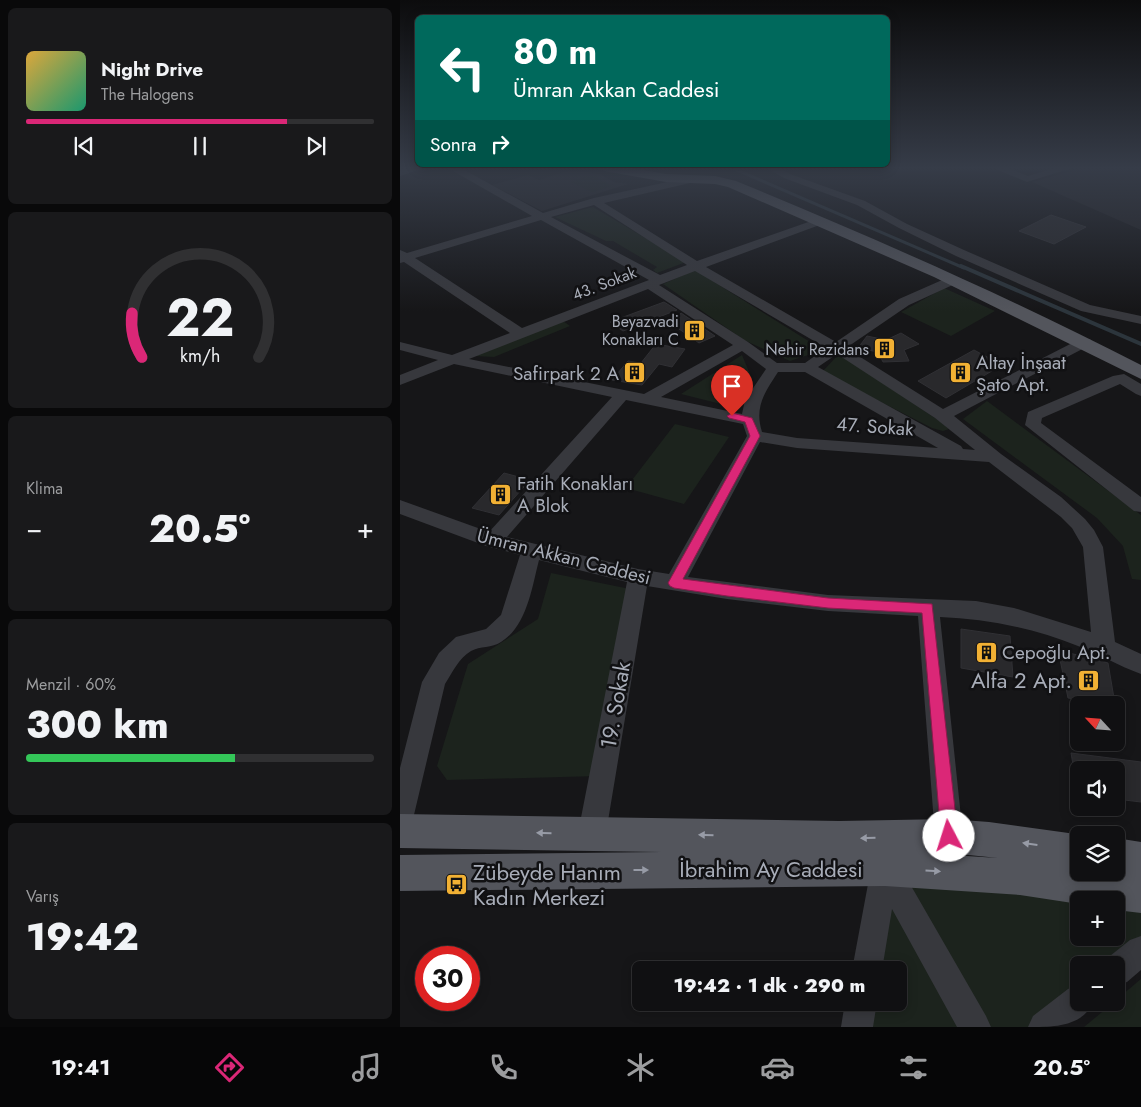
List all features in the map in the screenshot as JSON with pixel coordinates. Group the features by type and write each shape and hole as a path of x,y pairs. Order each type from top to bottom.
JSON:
{"main road":[{"path":"806,215 953,280 1085,342 1141,373"},
{"name":"İbrahim Ay Caddesi","path":"400,831 839,838 949,836 989,839 1070,850"},
{"path":"1125,857 1141,860"},
{"name":"İbrahim Ay Caddesi","path":"400,873 885,868 1020,877 1141,896"}],"street":[{"path":"402,257 542,215 654,282 774,368 808,368 961,453"},
{"path":"616,215 696,266 837,347 942,416 992,457 1067,512 1089,535 1093,547 1104,646"},
{"path":"883,215 960,253 1086,308 1141,320"},
{"name":"43. Sokak","path":"400,380 696,266 821,221"},
{"path":"402,257 520,333"},
{"path":"808,368 904,302 953,280"},
{"path":"942,416 1085,342"},
{"path":"648,398 743,345"},
{"name":"47. Sokak","path":"400,346 454,360 648,398 797,442 961,453 992,457"},
{"path":"674,583 752,428 751,402 774,368"},
{"path":"1141,391 1124,379 1118,379 1034,415 1033,425 1141,506"},
{"path":"493,541 624,393"},
{"name":"Ümran Akkan Caddesi","path":"400,508 493,541 531,552 638,577 727,592 828,603 976,610 1014,617 1104,646 1141,664"},
{"path":"400,819 434,682 447,660 464,644 493,636 509,621 517,602 531,552"},
{"name":"19. Sokak","path":"592,833 638,577"},
{"path":"928,608 949,836"},
{"path":"869,961 885,868"},
{"path":"885,868 975,1027"},
{"path":"1125,964 1141,951"},
{"path":"1044,1027 1070,1007"},
{"path":"856,1027 859,1011"}],"shaded area":[{"path":"563,215 606,215 686,262 657,273 653,270 657,267 613,241 606,241 555,217"},
{"path":"1107,215 1141,215 1141,230"},
{"path":"695,270 823,350 790,361 744,340 663,284"},
{"path":"944,288 995,311 951,336 901,312"},
{"path":"563,321 570,326 494,357 475,356"},
{"path":"839,354 949,429 943,431 932,428 822,372"},
{"path":"742,355 752,379 725,405 681,394"},
{"path":"987,401 1141,515 1141,580 1132,579 1123,546 1097,518 963,419"},
{"path":"675,424 729,437 684,504 626,488"},
{"path":"551,573 630,589 598,776 447,780 437,766 468,664 538,619"},
{"path":"885,868 1103,891 1070,891 1070,946 1125,946 1125,893 1141,895 1141,951 1125,960 1125,956 1070,956 1070,1007 1044,1027 857,1027 860,1011 907,1011 907,961 869,961"},
{"path":"1141,979 1141,1027 1084,1027 1103,1011 1125,1011 1125,992"}],"building":[{"path":"1051,215 1086,227 1054,244 1019,231"},
{"path":"664,302 677,310 623,331 610,322"},
{"name":"Beyazvadi Konakları C","path":"681,313 715,336 699,343 672,324"},
{"name":"Nehir Rezidans","path":"901,333 919,344 904,350 909,361 883,362 878,352 858,348 867,336 886,340"},
{"path":"656,344 685,349 672,367 659,364 642,385 612,380 628,361 641,363"},
{"name":"Altay İnşaat Şato Apt.","path":"974,350 1002,365 946,398 918,381"},
{"name":"Fatih Konakları A Blok","path":"504,473 530,480 499,515 472,508"},
{"name":"Cepoğlu Apt.","path":"961,629 1010,636 1013,677 961,668"},
{"name":"Alfa 2 Apt.","path":"1058,650 1108,663 1114,696 1070,696 1070,698 1068,698"},
{"path":"1071,753 1141,762 1141,802 1125,800 1125,761 1072,761"}],"waterway":[{"path":"841,215 964,268"},
{"path":"961,266 1141,344"}],"place":[{"name":"Beyazvadi Konakları C","path":"695,330"},
{"name":"Nehir Rezidans","path":"885,349"},
{"name":"Safirpark 2 A","path":"635,373"},
{"name":"Altay İnşaat Şato Apt.","path":"960,373"},
{"name":"Fatih Konakları A Blok","path":"501,494"},
{"name":"Cepoğlu Apt.","path":"986,652"},
{"name":"Alfa 2 Apt.","path":"1088,680"},
{"name":"Zübeyde Hanım Kadın Merkezi","path":"457,885"}],"route":[{"path":"732,416 749,420 755,436 674,583 727,592 828,603 928,608 949,836"}]}
